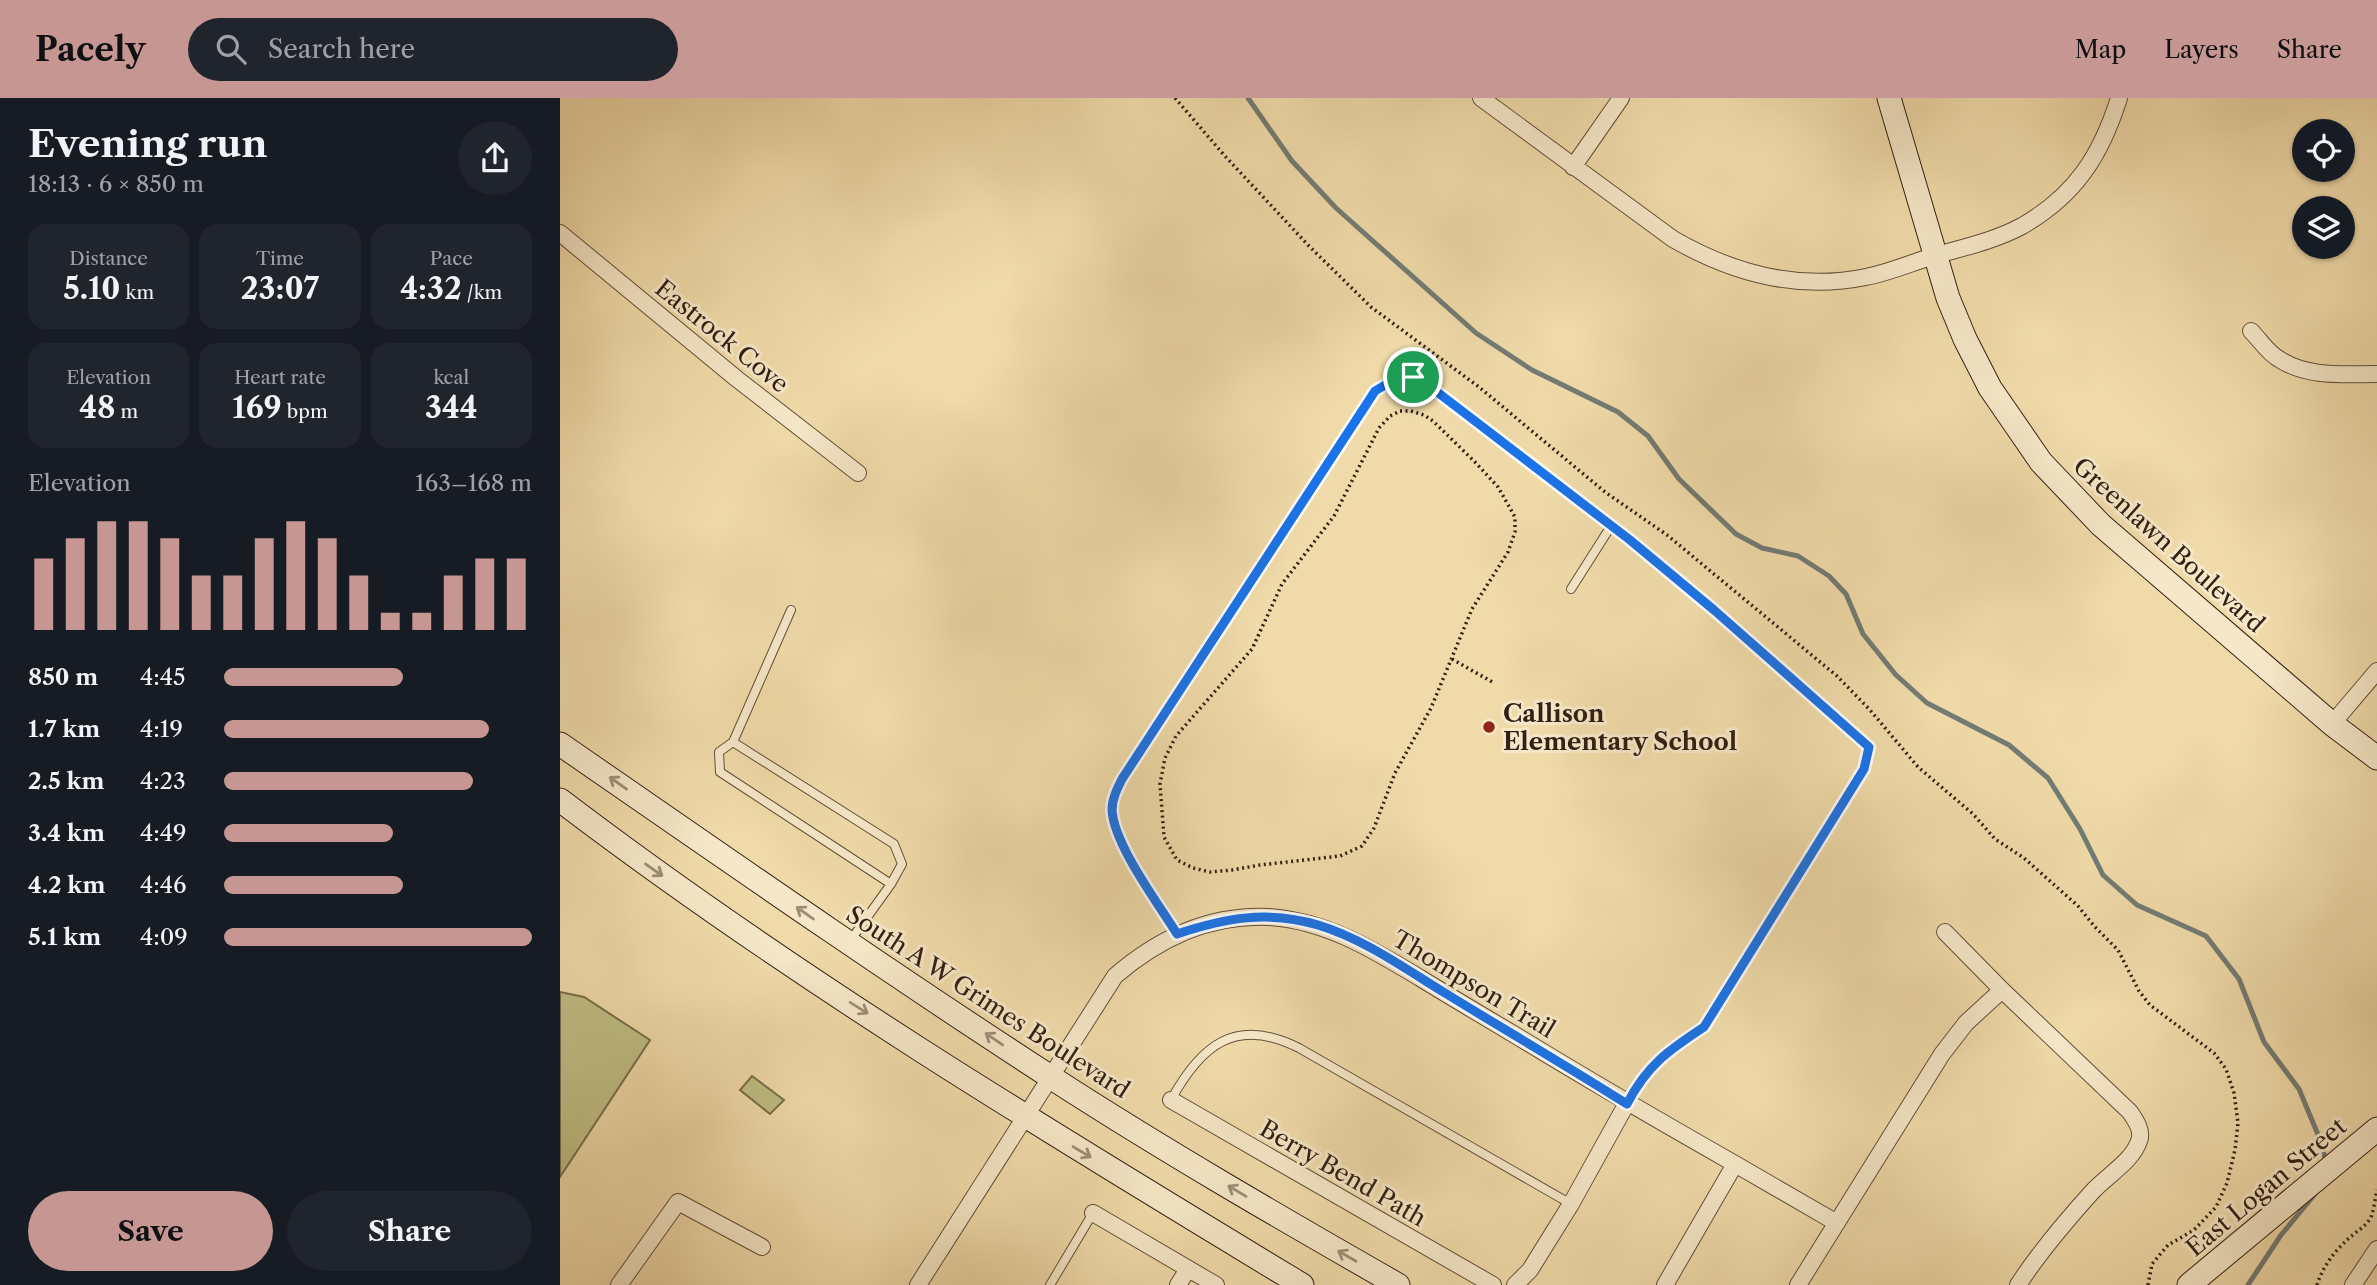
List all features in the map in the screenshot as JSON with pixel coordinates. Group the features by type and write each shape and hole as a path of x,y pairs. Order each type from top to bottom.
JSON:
{"main road":[{"name":"Greenlawn Boulevard","path":"1889,98 1948,298 1965,339 1990,388 2041,462 2101,525 2332,724 2377,758"},
{"name":"South A W Grimes Boulevard","path":"560,744 848,943 1051,1077 1398,1285"},
{"path":"560,800 631,854 801,972 1024,1117 1302,1285"},
{"name":"East Logan Street","path":"2189,1285 2376,1130"}],"street":[{"path":"1481,98 1673,239 1700,255 1759,276 1790,281 1837,281 1894,270 1936,255 1973,246 2022,226 2058,200 2082,175 2097,155 2119,98"},
{"path":"1573,167 1622,98"},
{"name":"Eastrock Cove","path":"560,233 737,379 858,473"},
{"path":"2251,331 2276,358 2297,368 2329,374 2377,374"},
{"path":"2332,724 2377,671"},
{"name":"Thompson Trail","path":"918,1285 1115,976 1136,958 1177,934 1215,921 1240,917 1293,920 1328,929 1367,946 1627,1104 1837,1223"},
{"path":"1945,932 2130,1112 2138,1125 2140,1139 2133,1154 2094,1189 2039,1253 2018,1285"},
{"path":"1798,1285 1942,1054 1966,1023 2002,990"},
{"name":"Berry Bend Path","path":"1171,1100 1493,1285"},
{"path":"1515,1285 1530,1270 1571,1205 1627,1104"},
{"path":"1665,1285 1735,1164"},
{"path":"619,1285 678,1202 762,1247"},
{"path":"1093,1213 1216,1285"},
{"path":"2353,1285 2376,1251"},
{"path":"1178,1285 1188,1269"}],"lane":[{"path":"1177,934 1120,838 1112,808 1115,793 1375,391 1400,376 1413,377 1428,385 1611,526 1714,610 1869,747 1864,769 1704,1027 1669,1050 1639,1080 1627,1104"},
{"path":"1571,589 1611,526"},
{"path":"791,610 733,742 719,752 720,772 891,884"},
{"path":"733,742 894,844 901,864 891,884 848,943"},
{"path":"1171,1100 1195,1061 1208,1051 1237,1036 1268,1036 1299,1048 1571,1205"},
{"path":"1050,1285 1093,1213"}],"path":[{"path":"1400,411 1424,415 1446,432 1498,487 1515,517 1515,532 1508,552 1477,600 1452,659 1431,708 1395,773 1374,828 1362,846 1340,856 1210,872 1193,869 1177,860 1170,851 1164,837 1160,813 1160,784 1165,758 1176,736 1252,649 1282,584 1334,516 1380,428 1390,416 1400,411"},
{"path":"1452,659 1494,683"},
{"path":"2317,1285 2323,1269 2345,1241 2364,1227 2370,1218 2377,1190"}],"shaded area":[{"path":"560,992 584,997 650,1040 560,1177"},
{"path":"752,1076 784,1100 770,1114 740,1090"}],"waterway":[{"path":"1248,98 1292,161 1336,208 1476,333 1532,370 1618,412 1648,436 1679,479 1736,534 1762,548 1798,556 1829,576 1846,594 1863,634 1896,675 1927,703 2009,745 2048,778 2080,829 2103,875 2137,905 2206,936 2239,979 2264,1042 2299,1089 2327,1164"},
{"path":"2248,1285 2281,1235 2315,1194"}],"place":[{"name":"Callison Elementary School","path":"1489,727"}],"route":[{"path":"1400,376 1413,377 1441,394 1630,540 1869,747 1864,769 1704,1027 1669,1050 1639,1080 1627,1104 1367,946 1339,933 1293,920 1240,917 1215,921 1177,934 1137,869 1115,825 1112,808 1122,779 1375,391 1400,376"}]}
